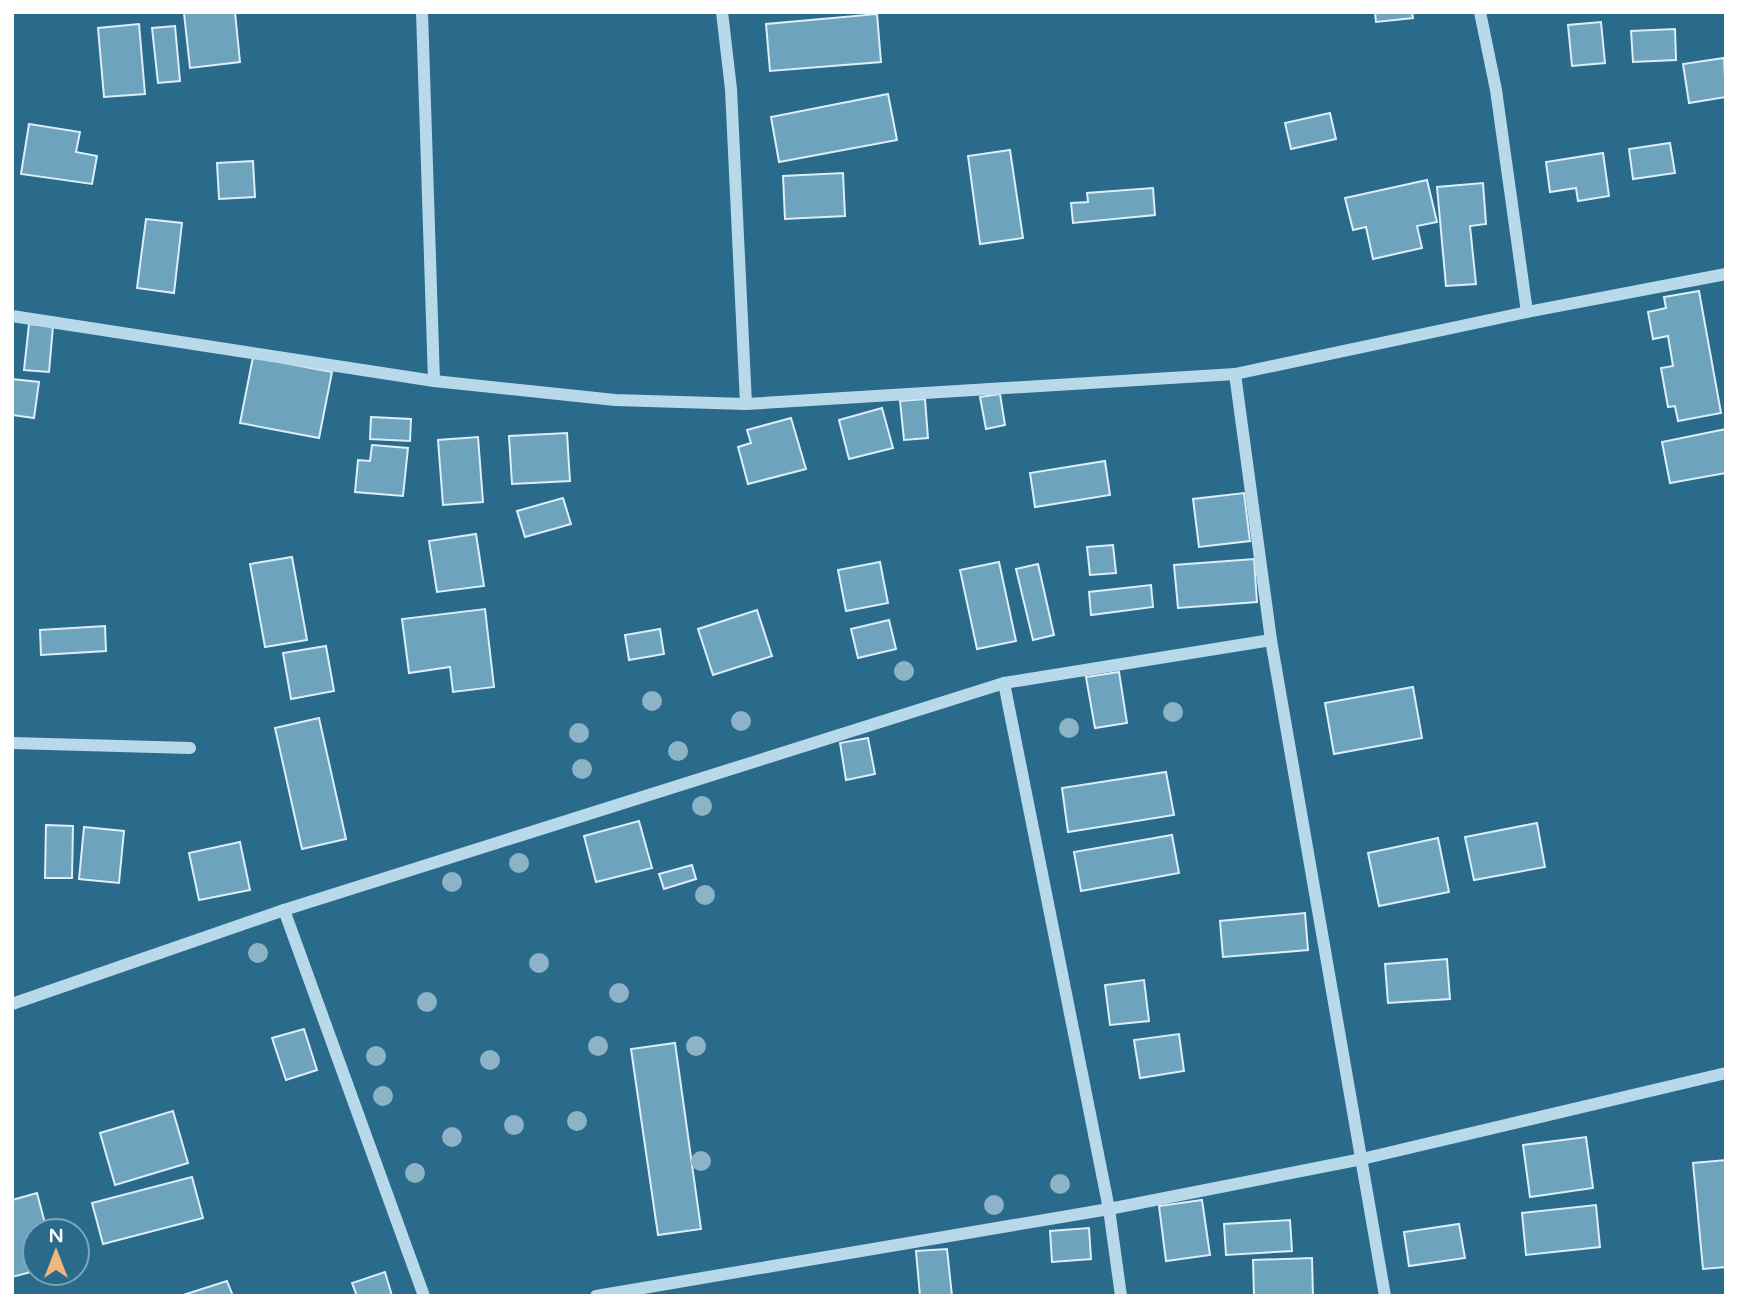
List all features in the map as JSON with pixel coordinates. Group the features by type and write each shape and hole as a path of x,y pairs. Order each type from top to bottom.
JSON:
{"street":[{"path":"422,12 434,381"},
{"path":"722,12 731,89 746,404"},
{"path":"1480,12 1496,90 1527,312"},
{"path":"12,316 434,381 615,400 746,404 1235,374 1527,312 1726,274"},
{"path":"1235,374 1271,640 1385,1296"},
{"path":"12,1004 284,910 1004,683 1271,640"},
{"path":"1004,683 1109,1209 1121,1296"},
{"path":"12,743 190,748"},
{"path":"284,910 424,1296"},
{"path":"596,1296 1109,1209 1362,1159 1726,1073"}],"building":[{"path":"235,12 240,62 190,68 184,13"},
{"path":"1375,12 1412,12 1413,18 1376,22"},
{"path":"877,14 881,62 770,71 766,24"},
{"path":"1601,22 1605,63 1572,66 1568,25"},
{"path":"139,24 145,94 104,97 98,28"},
{"path":"175,26 180,81 158,83 152,28"},
{"path":"1675,29 1676,60 1633,62 1631,31"},
{"path":"1724,58 1726,97 1689,103 1683,64"},
{"path":"888,94 897,140 779,162 771,117"},
{"path":"1330,113 1336,139 1291,149 1285,123"},
{"path":"29,124 80,132 76,152 97,156 92,184 21,174"},
{"path":"1670,143 1675,173 1633,179 1629,149"},
{"path":"1010,150 1023,238 980,244 968,156"},
{"path":"1603,153 1609,196 1578,201 1576,188 1550,192 1546,162"},
{"path":"253,161 255,197 219,199 217,163"},
{"path":"843,173 845,216 785,219 783,176"},
{"path":"1427,180 1437,222 1417,226 1422,248 1373,259 1366,227 1353,230 1345,198"},
{"path":"1483,183 1486,224 1470,226 1476,284 1446,286 1437,187"},
{"path":"1153,188 1155,215 1073,223 1071,203 1088,202 1087,193"},
{"path":"146,219 182,223 174,293 137,288"},
{"path":"1699,291 1721,413 1678,421 1675,406 1668,407 1661,368 1673,366 1668,336 1653,339 1648,312 1666,308 1664,297"},
{"path":"29,324 53,326 49,372 24,370"},
{"path":"253,357 332,372 319,438 240,423"},
{"path":"12,379 39,382 34,418 12,415"},
{"path":"1000,394 1005,425 986,429 980,397"},
{"path":"925,399 928,438 904,440 900,401"},
{"path":"882,408 893,448 849,459 839,420"},
{"path":"371,417 411,419 410,441 370,439"},
{"path":"791,418 806,469 748,484 738,447 751,443 747,430"},
{"path":"1726,429 1726,473 1670,483 1662,442"},
{"path":"567,433 570,481 512,484 509,436"},
{"path":"478,437 483,502 443,505 438,440"},
{"path":"372,445 408,448 403,496 355,492 358,460 370,461"},
{"path":"1105,461 1110,495 1035,507 1030,473"},
{"path":"1244,493 1250,541 1199,547 1193,499"},
{"path":"563,498 571,524 525,537 517,511"},
{"path":"476,534 484,586 437,592 429,541"},
{"path":"1113,545 1116,573 1090,575 1087,547"},
{"path":"292,557 307,640 265,647 250,564"},
{"path":"1254,559 1257,602 1178,608 1174,565"},
{"path":"880,562 888,603 846,611 838,570"},
{"path":"999,562 1016,641 977,649 960,570"},
{"path":"1038,564 1054,635 1033,640 1016,569"},
{"path":"1151,585 1153,607 1091,615 1089,592"},
{"path":"485,609 494,687 453,692 450,667 409,673 402,619"},
{"path":"757,610 772,656 713,675 698,629"},
{"path":"889,620 896,649 858,658 851,629"},
{"path":"105,626 106,651 41,655 40,630"},
{"path":"660,629 664,654 629,660 625,635"},
{"path":"326,646 334,691 291,699 283,653"},
{"path":"1119,672 1127,723 1095,728 1086,677"},
{"path":"1413,687 1422,738 1334,754 1325,703"},
{"path":"319,718 346,839 302,849 275,728"},
{"path":"868,738 875,774 846,780 840,743"},
{"path":"1166,772 1174,815 1068,832 1062,788"},
{"path":"639,821 652,868 596,882 584,836"},
{"path":"1537,823 1545,867 1474,880 1465,837"},
{"path":"46,825 73,826 72,878 45,878"},
{"path":"84,827 124,831 119,883 79,879"},
{"path":"1172,835 1179,873 1081,891 1074,852"},
{"path":"1438,838 1449,892 1379,906 1368,853"},
{"path":"240,842 250,890 199,900 189,853"},
{"path":"692,865 696,879 664,889 659,874"},
{"path":"1305,913 1308,950 1223,957 1220,921"},
{"path":"1447,959 1450,999 1388,1003 1385,964"},
{"path":"1144,980 1149,1021 1110,1025 1105,985"},
{"path":"304,1029 317,1070 286,1080 272,1038"},
{"path":"1179,1034 1184,1071 1140,1078 1134,1040"},
{"path":"675,1043 701,1229 658,1235 631,1049"},
{"path":"173,1111 188,1163 115,1185 100,1133"},
{"path":"1586,1137 1593,1188 1530,1197 1523,1145"},
{"path":"1726,1160 1726,1267 1703,1269 1693,1163"},
{"path":"192,1177 203,1218 103,1244 92,1203"},
{"path":"37,1193 43,1217 21,1217 21,1275 12,1277 12,1200"},
{"path":"1202,1200 1210,1255 1166,1261 1159,1206"},
{"path":"1596,1205 1600,1247 1526,1255 1522,1213"},
{"path":"1290,1220 1292,1251 1226,1255 1224,1224"},
{"path":"1459,1224 1465,1258 1409,1266 1404,1232"},
{"path":"1089,1228 1091,1259 1052,1262 1050,1231"},
{"path":"947,1249 952,1296 920,1296 916,1251"},
{"path":"1312,1258 1313,1296 1254,1296 1253,1260"},
{"path":"385,1272 392,1296 357,1296 352,1283"},
{"path":"227,1281 233,1296 183,1296 183,1295"}]}
